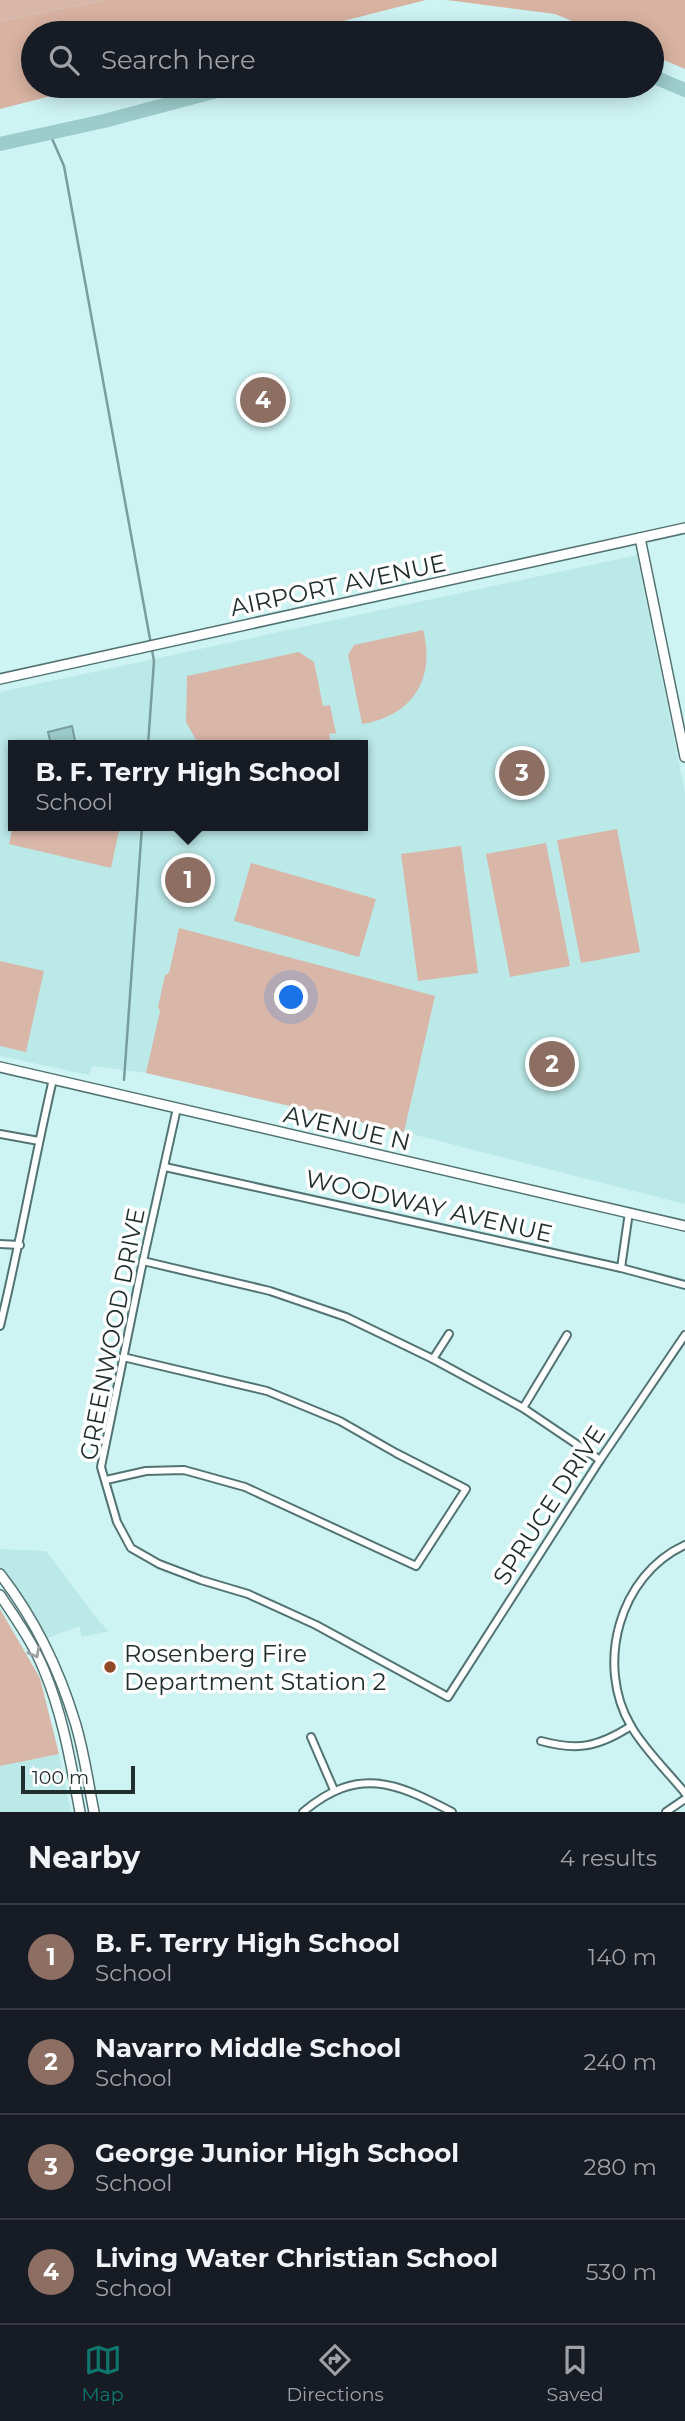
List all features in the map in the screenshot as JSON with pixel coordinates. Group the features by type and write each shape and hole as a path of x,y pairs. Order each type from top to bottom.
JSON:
{"street":[{"name":"AIRPORT AVENUE","path":"0,679 685,528"},
{"path":"640,538 685,757"},
{"name":"AVENUE N","path":"0,1067 685,1226"},
{"path":"0,1326 20,1245 53,1079"},
{"name":"GREENWOOD DRIVE","path":"177,1108 101,1467 117,1522 131,1548 159,1564 248,1594 316,1625 449,1697"},
{"path":"0,1134 39,1141"},
{"name":"WOODWAY AVENUE","path":"165,1167 621,1268 685,1285"},
{"path":"621,1268 629,1212"},
{"path":"0,1244 20,1245"},
{"path":"143,1261 270,1291 346,1317 433,1359 523,1408 600,1460"},
{"path":"433,1359 449,1334"},
{"path":"523,1408 567,1335"},
{"name":"SPRUCE DRIVE","path":"449,1697 600,1460 685,1335"},
{"path":"106,1480 146,1471 184,1470 245,1487 416,1566 466,1489 340,1421 267,1391 123,1357"},
{"path":"685,1545 662,1559 637,1587 620,1621 612,1657 617,1694 631,1726 685,1793"},
{"path":"0,1574 19,1598 54,1664 76,1724 94,1812"},
{"path":"0,1595 43,1669 58,1708 80,1812"},
{"path":"541,1741 560,1746 590,1746 614,1737 631,1726"},
{"path":"311,1737 334,1790"},
{"path":"73,1774 86,1772"},
{"path":"303,1812 334,1790 368,1783 411,1790 452,1812"},
{"path":"666,1812 685,1799"}],"shaded area":[{"path":"0,0 106,0 0,21"},
{"path":"106,0 426,0 343,21 21,21 21,98 43,98 0,109 0,21"},
{"path":"447,0 685,0 685,69 664,60 664,21 572,21 555,14"},
{"path":"637,555 685,793 685,1204 404,1132 146,1073 92,1066 89,1075 0,1056 0,692"},
{"path":"423,630 426,664 423,679 416,692 407,704 394,713 362,724 348,655 354,645"},
{"path":"299,652 314,662 323,706 330,705 336,733 329,734 330,740 196,740 186,722 187,676"},
{"path":"72,726 75,740 50,740 48,732"},
{"path":"617,829 640,952 581,963 557,840"},
{"path":"12,831 119,831 111,868 9,844"},
{"path":"546,843 570,966 510,977 486,854"},
{"path":"461,846 478,973 418,981 401,854"},
{"path":"251,863 376,899 359,957 234,921"},
{"path":"179,928 435,996 404,1132 146,1073 165,975 169,973"},
{"path":"0,961 44,971 26,1052 0,1046"},
{"path":"0,1549 46,1551 109,1631 82,1637 79,1626 48,1638 0,1567"},
{"path":"0,1609 40,1678 59,1754 0,1766"},
{"path":"59,1754 71,1812 0,1812 0,1766"}],"waterway":[{"path":"664,81 685,90"},
{"path":"0,144 191,98"},
{"path":"50,134 64,166 154,661 148,740"},
{"path":"124,1080 142,831"}],"place":[{"name":"Living Water Christian School","path":"263,400"},
{"name":"George Junior High School","path":"522,773"},
{"name":"B. F. Terry High School","path":"188,880"},
{"name":"Navarro Middle School","path":"552,1064"},
{"name":"Rosenberg Fire Department Station 2","path":"110,1667"}]}
